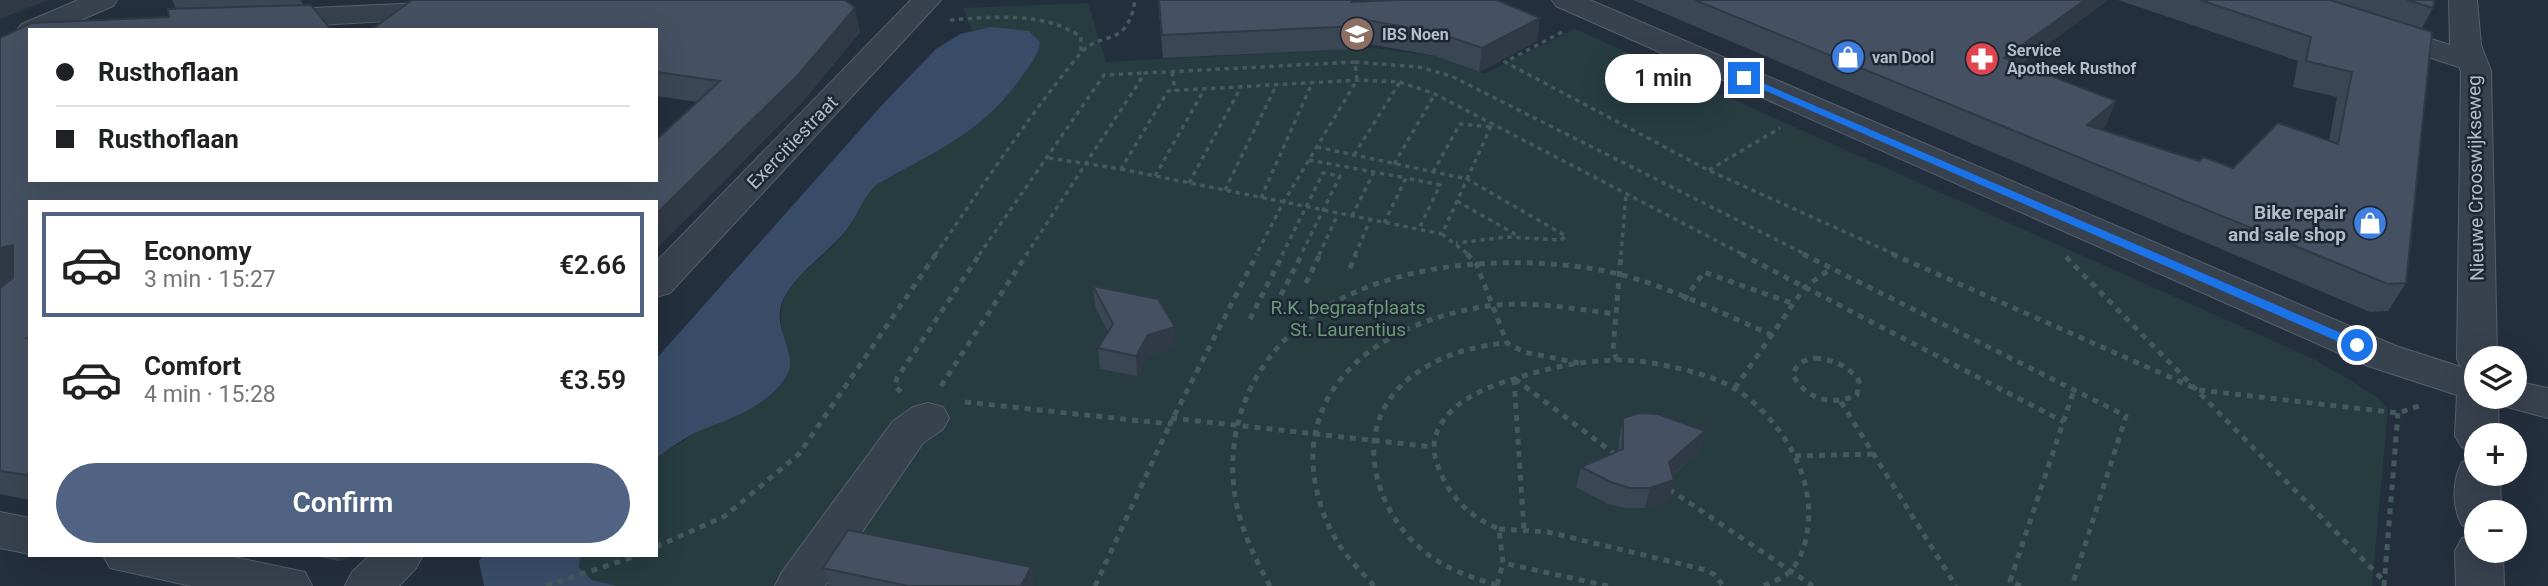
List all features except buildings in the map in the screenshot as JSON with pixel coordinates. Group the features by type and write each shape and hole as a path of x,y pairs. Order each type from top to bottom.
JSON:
{"street":[{"path":"2279,0 2470,61"},
{"name":"Nieuwe Crooswijkseweg","path":"2463,0 2462,31 2470,61 2476,71 2477,346"},
{"path":"1581,7 2382,356 2464,382"},
{"path":"240,20 392,21 473,9"},
{"name":"Exercitiestraat","path":"658,283 918,10"},
{"path":"56,28 104,14"},
{"path":"46,28 104,14"},
{"path":"2527,398 2548,403"},
{"path":"799,586 908,432 930,408"},
{"path":"0,530 28,536"},
{"path":"137,557 288,586"},
{"path":"369,586 397,557"},
{"path":"2479,563 2480,586"}],"path":[{"path":"658,546 725,516 799,454 970,204 1081,52 1126,29 1132,20 1135,0"},
{"path":"1581,7 1505,62 1708,170 2123,358 2200,390 2398,413 2424,404"},
{"path":"918,10 1045,22 1076,32 1081,37 1081,52"},
{"path":"1096,586 1171,421 1283,203 1357,80 1355,62"},
{"path":"1433,447 1236,426 930,408 895,386 897,378 1104,75 1355,62 1419,67 1451,76 2126,416 2072,586"},
{"path":"1172,72 1175,91"},
{"path":"930,408 1145,73"},
{"path":"1121,169 1168,91 1357,80 1400,82 1434,94 2064,422"},
{"path":"1354,155 1400,82"},
{"path":"1261,198 1312,83"},
{"path":"1225,190 1276,86"},
{"path":"1189,183 1240,88"},
{"path":"1155,176 1204,90"},
{"path":"1394,163 1434,94"},
{"path":"1708,170 1811,108"},
{"path":"1433,172 1460,124 1491,125"},
{"path":"1442,234 1491,125"},
{"path":"1317,147 1467,178 1566,236 1561,240 1484,239 1456,243"},
{"path":"1049,158 1121,169 1442,234 1456,243 1476,263 1507,343"},
{"path":"1309,160 1440,185 1419,229"},
{"path":"1352,216 1374,172"},
{"path":"1250,319 1323,173 1340,176 1281,295"},
{"path":"1384,223 1406,178"},
{"path":"1617,360 1613,350 1626,194"},
{"path":"1457,201 1523,238"},
{"path":"1306,283 1339,214"},
{"path":"2058,215 2054,245 2200,390 2384,584"},
{"path":"1350,268 1370,220"},
{"path":"1269,586 1243,533 1233,497 1231,458 1236,426 1251,385 1263,366 1307,321 1370,288 1425,272 1476,263 1560,265 1619,274 1772,335"},
{"path":"1735,388 1805,287 1832,268"},
{"path":"1684,300 1704,272 1794,304"},
{"path":"1374,586 1339,545 1325,520 1311,460 1312,434 1332,386 1374,346 1398,333 1427,322 1493,305 1544,306 1616,314"},
{"path":"1499,529 1502,541 1499,555 1503,563 1497,585 1446,567 1423,550 1403,530 1386,507 1377,485 1373,441 1380,416 1392,394 1409,377 1432,363 1491,343 1507,343 1524,352 1583,364"},
{"path":"1815,358 1847,368 1855,374 1860,388 1857,395 1841,402 1820,399 1801,389 1793,375 1798,363 1815,358"},
{"path":"1723,586 1715,575 1706,570 1548,533 1499,529 1481,523 1452,496 1435,460 1433,447 1437,433 1447,416 1462,402 1498,383 1583,364 1636,361 1735,388 1766,418 1795,456 1809,500 1809,518 1797,558 1790,571 1763,586"},
{"path":"1514,379 1623,460"},
{"path":"1514,379 1524,531"},
{"path":"2021,586 2009,584 2074,390"},
{"path":"1841,402 1956,586"},
{"path":"2384,584 2398,413"},
{"path":"1795,456 1873,454"},
{"path":"1665,486 1813,586"},
{"path":"546,586 634,557"},
{"path":"1503,563 1608,586"}],"green space":[{"name":"R.K. begraafplaats St. Laurentius","path":"1088,3 1106,62 1375,48 1436,56 1484,74 1575,29 2316,360 2376,396 2388,409 2372,586 617,586 592,580 579,567 581,557 658,557 658,457 700,430 752,408 789,355 782,331 781,313 785,297 805,272 847,230 871,190 974,127 1007,96 1031,64 1040,42 1007,29 972,31 963,8"}],"water":[{"path":"991,27 1029,31 1040,42 1034,60 991,113 938,151 876,185 847,229 790,288 780,310 780,319 790,361 786,377 778,387 759,404 690,436 658,457 658,357 883,104 936,49 960,34"},
{"path":"482,557 581,557 579,567 592,580 617,586 484,586 479,561"}],"place":[{"name":"IBS Noen","path":"1357,34"},
{"name":"van Dool","path":"1848,57"},
{"name":"Service Apotheek Rusthof","path":"1982,59"},
{"name":"Bike repair and sale shop","path":"2370,223"}],"route":[{"path":"1744,78 2357,345"}]}
